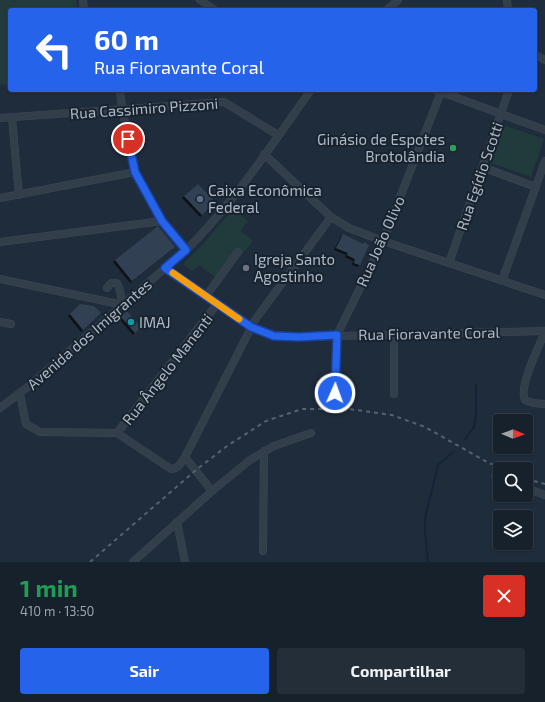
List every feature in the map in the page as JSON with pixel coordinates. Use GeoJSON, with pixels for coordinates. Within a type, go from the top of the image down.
{"type":"FeatureCollection","features":[{"type":"Feature","properties":{"kind":"street"},"geometry":{"type":"LineString","coordinates":[[200,0],[212,8]]}},
{"type":"Feature","properties":{"kind":"street"},"geometry":{"type":"LineString","coordinates":[[389,8],[398,0]]}},
{"type":"Feature","properties":{"kind":"street"},"geometry":{"type":"LineString","coordinates":[[120,92],[135,172],[162,221],[186,250]]}},
{"type":"Feature","properties":{"kind":"street","name":"Avenida dos Imigrantes"},"geometry":{"type":"LineString","coordinates":[[0,408],[20,394],[186,250],[221,213],[310,92]]}},
{"type":"Feature","properties":{"kind":"street","name":"Rua João Olivo"},"geometry":{"type":"LineString","coordinates":[[335,393],[337,335],[383,241],[438,92]]}},
{"type":"Feature","properties":{"kind":"street"},"geometry":{"type":"LineString","coordinates":[[441,92],[545,130]]}},
{"type":"Feature","properties":{"kind":"street","name":"Rua Egídio Scotti"},"geometry":{"type":"LineString","coordinates":[[449,263],[508,92]]}},
{"type":"Feature","properties":{"kind":"street","name":"Rua Cassimiro Pizzoni"},"geometry":{"type":"LineString","coordinates":[[0,118],[122,108],[224,102],[278,135]]}},
{"type":"Feature","properties":{"kind":"street"},"geometry":{"type":"LineString","coordinates":[[12,118],[19,195]]}},
{"type":"Feature","properties":{"kind":"street"},"geometry":{"type":"LineString","coordinates":[[264,154],[331,217],[349,228],[383,241],[545,295]]}},
{"type":"Feature","properties":{"kind":"street"},"geometry":{"type":"LineString","coordinates":[[502,280],[545,161]]}},
{"type":"Feature","properties":{"kind":"street"},"geometry":{"type":"LineString","coordinates":[[482,168],[536,187]]}},
{"type":"Feature","properties":{"kind":"street"},"geometry":{"type":"LineString","coordinates":[[0,198],[135,172]]}},
{"type":"Feature","properties":{"kind":"street"},"geometry":{"type":"LineString","coordinates":[[20,394],[26,424],[40,432],[117,433],[171,468],[175,469],[180,465],[185,457],[255,320],[331,217]]}},
{"type":"Feature","properties":{"kind":"street"},"geometry":{"type":"LineString","coordinates":[[0,242],[162,221]]}},
{"type":"Feature","properties":{"kind":"street"},"geometry":{"type":"LineString","coordinates":[[206,296],[238,252]]}},
{"type":"Feature","properties":{"kind":"street","name":"Rua Fioravante Coral"},"geometry":{"type":"LineString","coordinates":[[165,268],[251,327],[274,336],[299,337],[545,331]]}},
{"type":"Feature","properties":{"kind":"street"},"geometry":{"type":"LineString","coordinates":[[0,279],[123,305],[117,283],[111,283],[107,288]]}},
{"type":"Feature","properties":{"kind":"street","name":"Rua Ângelo Manenti"},"geometry":{"type":"LineString","coordinates":[[117,433],[217,304]]}},
{"type":"Feature","properties":{"kind":"street"},"geometry":{"type":"LineString","coordinates":[[0,322],[11,324]]}},
{"type":"Feature","properties":{"kind":"street"},"geometry":{"type":"LineString","coordinates":[[545,331],[524,383],[523,394],[525,400],[533,403],[545,404]]}},
{"type":"Feature","properties":{"kind":"street"},"geometry":{"type":"LineString","coordinates":[[394,334],[394,394]]}},
{"type":"Feature","properties":{"kind":"street"},"geometry":{"type":"LineString","coordinates":[[133,562],[237,469],[264,450],[311,433]]}},
{"type":"Feature","properties":{"kind":"street"},"geometry":{"type":"LineString","coordinates":[[263,551],[264,450]]}},
{"type":"Feature","properties":{"kind":"street"},"geometry":{"type":"LineString","coordinates":[[185,457],[212,491]]}},
{"type":"Feature","properties":{"kind":"street"},"geometry":{"type":"LineString","coordinates":[[533,491],[545,495]]}},
{"type":"Feature","properties":{"kind":"street"},"geometry":{"type":"LineString","coordinates":[[178,522],[185,562]]}},
{"type":"Feature","properties":{"kind":"green space"},"geometry":{"type":"Polygon","coordinates":[[[0,0],[76,0],[78,8],[8,8],[8,86],[0,84],[0,0]]]}},
{"type":"Feature","properties":{"kind":"green space"},"geometry":{"type":"Polygon","coordinates":[[[504,125],[544,139],[531,177],[491,163],[504,125]]]}},
{"type":"Feature","properties":{"kind":"green space"},"geometry":{"type":"Polygon","coordinates":[[[233,209],[248,221],[241,231],[253,241],[220,281],[199,265],[192,271],[183,264],[204,243],[233,209]]]}},
{"type":"Feature","properties":{"kind":"building","name":"Caixa Econômica Federal"},"geometry":{"type":"Polygon","coordinates":[[[198,184],[215,202],[202,215],[184,196],[198,184]]]}},
{"type":"Feature","properties":{"kind":"building"},"geometry":{"type":"Polygon","coordinates":[[[158,226],[175,247],[132,281],[115,260],[158,226]]]}},
{"type":"Feature","properties":{"kind":"building"},"geometry":{"type":"Polygon","coordinates":[[[343,234],[363,244],[364,242],[369,245],[360,265],[354,263],[355,259],[347,255],[348,253],[336,248],[343,234]]]}},
{"type":"Feature","properties":{"kind":"building"},"geometry":{"type":"Polygon","coordinates":[[[80,304],[94,306],[101,313],[83,330],[70,314],[80,304]]]}},
{"type":"Feature","properties":{"kind":"building","name":"IMAJ"},"geometry":{"type":"Polygon","coordinates":[[[127,311],[141,327],[135,333],[121,317],[127,311]]]}},
{"type":"Feature","properties":{"kind":"waterway"},"geometry":{"type":"LineString","coordinates":[[465,439],[474,427],[476,414],[476,385]]}},
{"type":"Feature","properties":{"kind":"waterway"},"geometry":{"type":"LineString","coordinates":[[428,562],[425,518],[438,465],[454,451]]}},
{"type":"Feature","properties":{"kind":"railway"},"geometry":{"type":"LineString","coordinates":[[90,562],[196,470],[227,446],[266,421],[302,409],[349,409],[392,415],[425,427],[493,464]]}},
{"type":"Feature","properties":{"kind":"railway"},"geometry":{"type":"LineString","coordinates":[[533,481],[545,484]]}},
{"type":"Feature","properties":{"kind":"slow traffic"},"geometry":{"type":"LineString","coordinates":[[173,273],[239,319]]}},
{"type":"Feature","properties":{"kind":"place","name":"Ginásio de Espotes Brotolândia"},"geometry":{"type":"Point","coordinates":[453,148]}},
{"type":"Feature","properties":{"kind":"place","name":"Caixa Econômica Federal"},"geometry":{"type":"Point","coordinates":[200,199]}},
{"type":"Feature","properties":{"kind":"place","name":"Igreja Santo Agostinho"},"geometry":{"type":"Point","coordinates":[246,268]}},
{"type":"Feature","properties":{"kind":"place","name":"IMAJ"},"geometry":{"type":"Point","coordinates":[131,322]}},
{"type":"Feature","properties":{"kind":"route"},"geometry":{"type":"LineString","coordinates":[[128,139],[135,172],[162,221],[186,250],[165,268],[251,327],[274,336],[299,337],[337,335],[335,393]]}}]}
